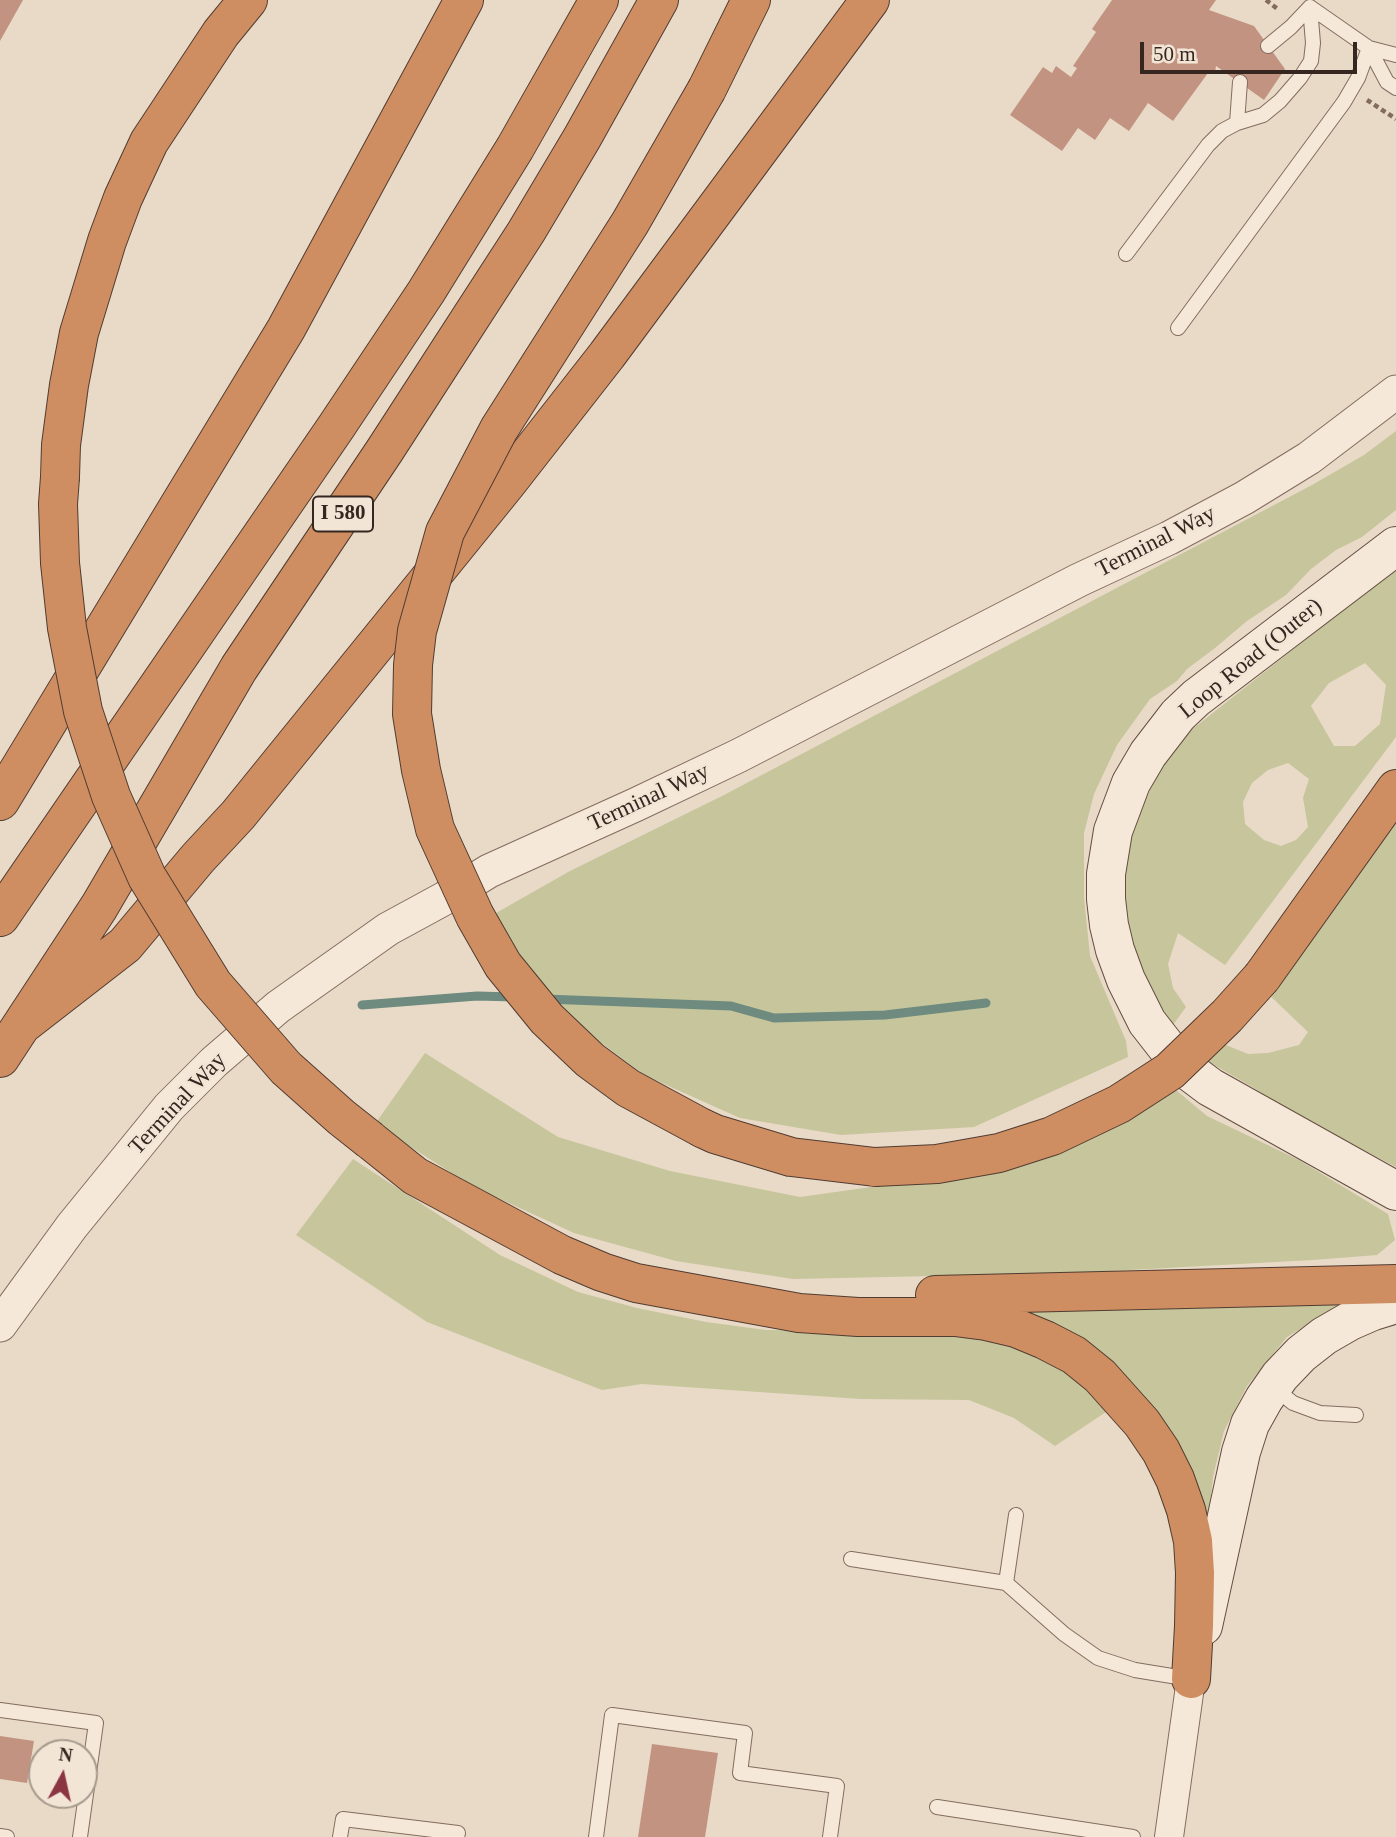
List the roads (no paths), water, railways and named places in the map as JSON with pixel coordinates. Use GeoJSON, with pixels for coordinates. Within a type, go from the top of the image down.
{"type":"FeatureCollection","features":[{"type":"Feature","properties":{"kind":"highway"},"geometry":{"type":"LineString","coordinates":[[248,0],[221,33],[149,142],[123,198],[79,333],[61,445],[58,504],[60,563],[67,628],[83,711],[111,796],[146,877],[214,984],[286,1068],[341,1117],[415,1176],[562,1255],[636,1283],[775,1310],[828,1316],[955,1317],[986,1321],[1016,1328],[1074,1355],[1100,1376],[1142,1423],[1161,1451],[1175,1479],[1193,1541],[1195,1573],[1191,1679]]}},
{"type":"Feature","properties":{"kind":"highway"},"geometry":{"type":"LineString","coordinates":[[0,801],[286,330],[464,0]]}},
{"type":"Feature","properties":{"kind":"highway","name":"I 580"},"geometry":{"type":"LineString","coordinates":[[0,917],[426,292],[515,148],[599,0]]}},
{"type":"Feature","properties":{"kind":"highway","name":"I 580"},"geometry":{"type":"LineString","coordinates":[[0,1058],[99,907],[239,668],[526,232],[659,0]]}},
{"type":"Feature","properties":{"kind":"highway"},"geometry":{"type":"LineString","coordinates":[[751,0],[707,89],[630,223],[499,429],[444,532],[418,631],[413,666],[412,714],[421,770],[435,829],[475,916],[503,965],[547,1019],[590,1060],[628,1088],[715,1134],[791,1157],[875,1167],[937,1164],[999,1153],[1052,1136],[1119,1104],[1170,1071],[1227,1016],[1262,977],[1396,789]]}},
{"type":"Feature","properties":{"kind":"highway"},"geometry":{"type":"LineString","coordinates":[[22,1025],[125,945],[238,815],[507,484],[607,355],[870,0]]}},
{"type":"Feature","properties":{"kind":"highway"},"geometry":{"type":"LineString","coordinates":[[726,1300],[1396,1284]]}},
{"type":"Feature","properties":{"kind":"main road","name":"Loop Road (Outer)"},"geometry":{"type":"LineString","coordinates":[[1396,546],[1196,698],[1178,715],[1148,754],[1131,783],[1113,831],[1106,874],[1106,900],[1115,950],[1126,980],[1147,1022],[1171,1054],[1210,1087],[1396,1191]]}},
{"type":"Feature","properties":{"kind":"main road"},"geometry":{"type":"LineString","coordinates":[[1191,1679],[1241,1452],[1250,1424],[1272,1387],[1301,1354],[1350,1321],[1396,1304]]}},
{"type":"Feature","properties":{"kind":"street","name":"Terminal Way"},"geometry":{"type":"LineString","coordinates":[[0,1325],[72,1226],[169,1107],[214,1062],[278,1007],[388,929],[489,872],[738,756],[1244,498],[1309,458],[1396,392]]}},
{"type":"Feature","properties":{"kind":"street"},"geometry":{"type":"LineString","coordinates":[[1169,1837],[1191,1679]]}},
{"type":"Feature","properties":{"kind":"lane"},"geometry":{"type":"LineString","coordinates":[[1268,46],[1310,7]]}},
{"type":"Feature","properties":{"kind":"lane"},"geometry":{"type":"LineString","coordinates":[[1310,7],[1369,48],[1396,55]]}},
{"type":"Feature","properties":{"kind":"lane"},"geometry":{"type":"LineString","coordinates":[[1126,254],[1208,145],[1222,131],[1263,115],[1280,101],[1300,78],[1311,61],[1310,7]]}},
{"type":"Feature","properties":{"kind":"lane"},"geometry":{"type":"LineString","coordinates":[[1369,48],[1387,82],[1396,88]]}},
{"type":"Feature","properties":{"kind":"lane"},"geometry":{"type":"LineString","coordinates":[[1178,328],[1344,102],[1358,78],[1369,48]]}},
{"type":"Feature","properties":{"kind":"lane"},"geometry":{"type":"LineString","coordinates":[[1237,123],[1240,82]]}},
{"type":"Feature","properties":{"kind":"lane"},"geometry":{"type":"LineString","coordinates":[[1272,1387],[1293,1403],[1320,1413],[1356,1416]]}},
{"type":"Feature","properties":{"kind":"lane"},"geometry":{"type":"LineString","coordinates":[[1006,1583],[1016,1515]]}},
{"type":"Feature","properties":{"kind":"lane"},"geometry":{"type":"LineString","coordinates":[[851,1559],[1006,1583],[1064,1634],[1098,1658],[1135,1670],[1191,1679]]}},
{"type":"Feature","properties":{"kind":"lane"},"geometry":{"type":"LineString","coordinates":[[0,1710],[96,1723],[80,1837]]}},
{"type":"Feature","properties":{"kind":"lane"},"geometry":{"type":"LineString","coordinates":[[596,1837],[612,1716],[745,1733],[740,1773],[837,1786],[830,1837]]}},
{"type":"Feature","properties":{"kind":"lane"},"geometry":{"type":"LineString","coordinates":[[937,1807],[1133,1837]]}},
{"type":"Feature","properties":{"kind":"lane"},"geometry":{"type":"LineString","coordinates":[[340,1837],[343,1819],[458,1833],[457,1837]]}},
{"type":"Feature","properties":{"kind":"lane"},"geometry":{"type":"LineString","coordinates":[[0,1836],[7,1837]]}},
{"type":"Feature","properties":{"kind":"waterway"},"geometry":{"type":"LineString","coordinates":[[362,1005],[477,996],[514,997]]}},
{"type":"Feature","properties":{"kind":"waterway"},"geometry":{"type":"LineString","coordinates":[[545,999],[731,1006],[774,1018],[885,1015],[986,1003]]}}]}
